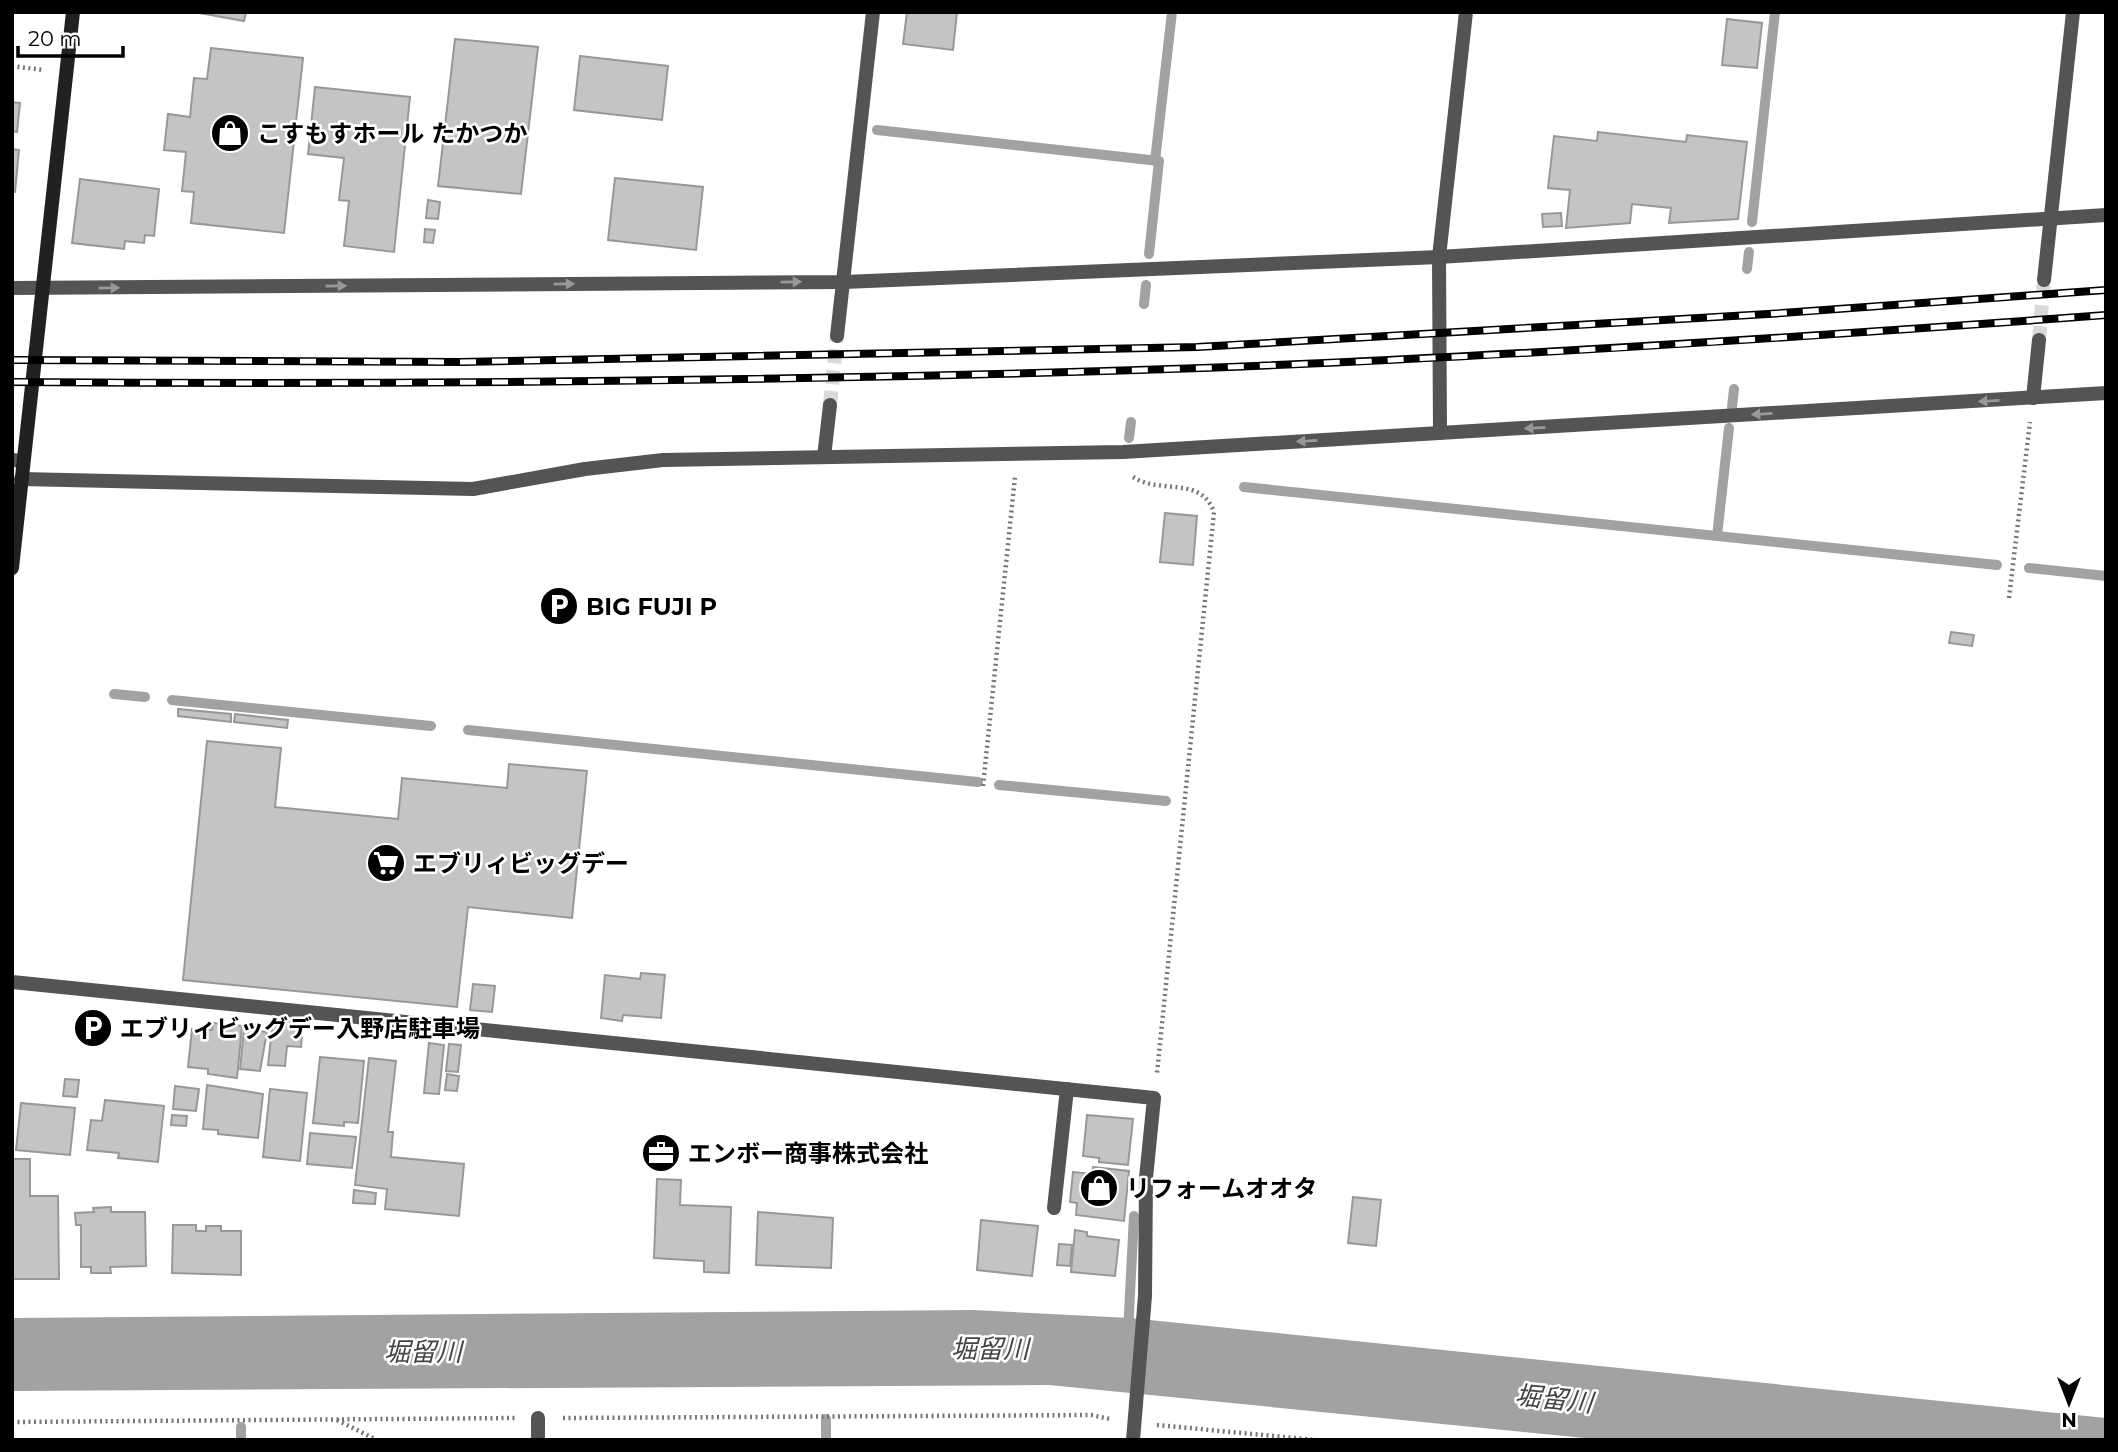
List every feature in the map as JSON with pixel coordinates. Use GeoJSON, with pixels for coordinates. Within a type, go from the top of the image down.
{"type":"FeatureCollection","features":[{"type":"Feature","properties":{"kind":"main road"},"geometry":{"type":"LineString","coordinates":[[12,568],[22,479],[18,461],[41,289],[72,12]]}},
{"type":"Feature","properties":{"kind":"street"},"geometry":{"type":"LineString","coordinates":[[837,336],[873,12]]}},
{"type":"Feature","properties":{"kind":"street"},"geometry":{"type":"LineString","coordinates":[[1440,433],[1439,257],[1466,12]]}},
{"type":"Feature","properties":{"kind":"street"},"geometry":{"type":"LineString","coordinates":[[2044,281],[2073,12]]}},
{"type":"Feature","properties":{"kind":"street"},"geometry":{"type":"LineString","coordinates":[[12,288],[844,282],[1439,257],[2106,215]]}},
{"type":"Feature","properties":{"kind":"street"},"geometry":{"type":"LineString","coordinates":[[2033,398],[2039,340]]}},
{"type":"Feature","properties":{"kind":"street"},"geometry":{"type":"LineString","coordinates":[[22,479],[435,490],[510,485],[585,469],[636,462],[1122,452],[2106,393]]}},
{"type":"Feature","properties":{"kind":"street"},"geometry":{"type":"LineString","coordinates":[[824,457],[830,405]]}},
{"type":"Feature","properties":{"kind":"street"},"geometry":{"type":"LineString","coordinates":[[12,982],[1154,1098],[1146,1178],[1145,1296],[1133,1440]]}},
{"type":"Feature","properties":{"kind":"street"},"geometry":{"type":"LineString","coordinates":[[1054,1208],[1067,1089]]}},
{"type":"Feature","properties":{"kind":"street"},"geometry":{"type":"LineString","coordinates":[[538,1418],[538,1440]]}},
{"type":"Feature","properties":{"kind":"path"},"geometry":{"type":"LineString","coordinates":[[2009,598],[2033,398]]}},
{"type":"Feature","properties":{"kind":"path"},"geometry":{"type":"LineString","coordinates":[[1122,452],[1125,465],[1132,476],[1143,483],[1201,492],[1210,501],[1214,512],[1154,1098]]}},
{"type":"Feature","properties":{"kind":"path"},"geometry":{"type":"LineString","coordinates":[[983,786],[1017,454]]}},
{"type":"Feature","properties":{"kind":"path"},"geometry":{"type":"LineString","coordinates":[[12,1422],[1091,1415],[1315,1440]]}},
{"type":"Feature","properties":{"kind":"path"},"geometry":{"type":"LineString","coordinates":[[337,1420],[377,1440]]}},
{"type":"Feature","properties":{"kind":"water","name":"堀留川"},"geometry":{"type":"Polygon","coordinates":[[[973,1310],[1130,1318],[2106,1418],[2106,1440],[1604,1440],[1049,1385],[12,1391],[12,1318],[973,1310]]]}},
{"type":"Feature","properties":{"kind":"building"},"geometry":{"type":"Polygon","coordinates":[[[194,12],[246,12],[244,21],[194,12]]]}},
{"type":"Feature","properties":{"kind":"building"},"geometry":{"type":"Polygon","coordinates":[[[907,12],[957,12],[953,50],[903,44],[907,12]]]}},
{"type":"Feature","properties":{"kind":"building"},"geometry":{"type":"Polygon","coordinates":[[[1727,19],[1762,23],[1757,68],[1722,65],[1727,19]]]}},
{"type":"Feature","properties":{"kind":"building"},"geometry":{"type":"Polygon","coordinates":[[[455,39],[538,47],[521,194],[438,186],[455,39]]]}},
{"type":"Feature","properties":{"kind":"building","name":"こすもすホール たかつか"},"geometry":{"type":"Polygon","coordinates":[[[211,48],[303,58],[284,233],[191,223],[194,192],[182,191],[186,152],[164,150],[168,114],[190,117],[194,78],[207,79],[211,48]]]}},
{"type":"Feature","properties":{"kind":"building"},"geometry":{"type":"Polygon","coordinates":[[[580,56],[668,66],[662,120],[574,110],[580,56]]]}},
{"type":"Feature","properties":{"kind":"building"},"geometry":{"type":"Polygon","coordinates":[[[315,87],[410,97],[394,252],[344,246],[349,201],[339,200],[344,158],[308,154],[315,87]]]}},
{"type":"Feature","properties":{"kind":"building"},"geometry":{"type":"Polygon","coordinates":[[[12,102],[20,103],[17,132],[12,131],[12,102]]]}},
{"type":"Feature","properties":{"kind":"building"},"geometry":{"type":"Polygon","coordinates":[[[1598,132],[1686,142],[1687,135],[1747,142],[1738,219],[1669,223],[1671,208],[1632,204],[1630,223],[1566,228],[1570,190],[1548,188],[1554,136],[1597,141],[1598,132]]]}},
{"type":"Feature","properties":{"kind":"building"},"geometry":{"type":"Polygon","coordinates":[[[12,149],[19,150],[15,192],[12,192],[12,149]]]}},
{"type":"Feature","properties":{"kind":"building"},"geometry":{"type":"Polygon","coordinates":[[[615,178],[703,187],[696,250],[608,240],[615,178]]]}},
{"type":"Feature","properties":{"kind":"building"},"geometry":{"type":"Polygon","coordinates":[[[80,179],[159,189],[154,236],[145,235],[144,243],[125,241],[124,249],[72,243],[80,179]]]}},
{"type":"Feature","properties":{"kind":"building"},"geometry":{"type":"Polygon","coordinates":[[[428,200],[440,202],[438,219],[426,218],[428,200]]]}},
{"type":"Feature","properties":{"kind":"building"},"geometry":{"type":"Polygon","coordinates":[[[1561,213],[1562,226],[1543,227],[1542,214],[1561,213]]]}},
{"type":"Feature","properties":{"kind":"building"},"geometry":{"type":"Polygon","coordinates":[[[425,229],[435,230],[433,243],[424,242],[425,229]]]}},
{"type":"Feature","properties":{"kind":"building"},"geometry":{"type":"Polygon","coordinates":[[[1165,513],[1197,516],[1193,565],[1160,562],[1165,513]]]}},
{"type":"Feature","properties":{"kind":"building"},"geometry":{"type":"Polygon","coordinates":[[[1951,632],[1974,635],[1972,646],[1949,643],[1951,632]]]}},
{"type":"Feature","properties":{"kind":"building"},"geometry":{"type":"Polygon","coordinates":[[[178,709],[231,714],[231,722],[178,716],[178,709]]]}},
{"type":"Feature","properties":{"kind":"building"},"geometry":{"type":"Polygon","coordinates":[[[235,714],[288,720],[287,728],[234,722],[235,714]]]}},
{"type":"Feature","properties":{"kind":"building","name":"エブリィビッグデー"},"geometry":{"type":"Polygon","coordinates":[[[207,741],[281,748],[275,807],[398,819],[402,778],[507,788],[509,764],[587,771],[572,918],[468,907],[457,1007],[183,980],[207,741]]]}},
{"type":"Feature","properties":{"kind":"building"},"geometry":{"type":"Polygon","coordinates":[[[641,973],[665,975],[661,1018],[623,1015],[622,1021],[601,1018],[605,975],[640,979],[641,973]]]}},
{"type":"Feature","properties":{"kind":"building"},"geometry":{"type":"Polygon","coordinates":[[[473,984],[495,986],[492,1012],[470,1010],[473,984]]]}},
{"type":"Feature","properties":{"kind":"building"},"geometry":{"type":"Polygon","coordinates":[[[273,1019],[303,1022],[301,1047],[287,1046],[285,1066],[268,1065],[273,1019]]]}},
{"type":"Feature","properties":{"kind":"building"},"geometry":{"type":"Polygon","coordinates":[[[213,1023],[242,1026],[237,1078],[208,1074],[208,1069],[188,1067],[192,1029],[212,1030],[213,1023]]]}},
{"type":"Feature","properties":{"kind":"building"},"geometry":{"type":"Polygon","coordinates":[[[244,1029],[267,1032],[260,1071],[240,1069],[244,1029]]]}},
{"type":"Feature","properties":{"kind":"building"},"geometry":{"type":"Polygon","coordinates":[[[429,1043],[444,1045],[439,1094],[424,1093],[429,1043]]]}},
{"type":"Feature","properties":{"kind":"building"},"geometry":{"type":"Polygon","coordinates":[[[449,1044],[461,1045],[458,1072],[446,1071],[449,1044]]]}},
{"type":"Feature","properties":{"kind":"building"},"geometry":{"type":"Polygon","coordinates":[[[320,1057],[364,1061],[358,1123],[344,1122],[344,1126],[313,1123],[320,1057]]]}},
{"type":"Feature","properties":{"kind":"building"},"geometry":{"type":"Polygon","coordinates":[[[369,1058],[396,1061],[388,1132],[393,1132],[391,1157],[464,1164],[459,1216],[385,1209],[387,1189],[355,1185],[369,1058]]]}},
{"type":"Feature","properties":{"kind":"building"},"geometry":{"type":"Polygon","coordinates":[[[447,1074],[459,1076],[457,1091],[445,1090],[447,1074]]]}},
{"type":"Feature","properties":{"kind":"building"},"geometry":{"type":"Polygon","coordinates":[[[65,1079],[79,1080],[77,1097],[63,1096],[65,1079]]]}},
{"type":"Feature","properties":{"kind":"building"},"geometry":{"type":"Polygon","coordinates":[[[207,1085],[263,1094],[258,1138],[218,1134],[218,1130],[203,1129],[207,1085]]]}},
{"type":"Feature","properties":{"kind":"building"},"geometry":{"type":"Polygon","coordinates":[[[175,1086],[199,1089],[196,1111],[173,1109],[175,1086]]]}},
{"type":"Feature","properties":{"kind":"building"},"geometry":{"type":"Polygon","coordinates":[[[270,1089],[307,1093],[300,1161],[263,1157],[270,1089]]]}},
{"type":"Feature","properties":{"kind":"building"},"geometry":{"type":"Polygon","coordinates":[[[105,1100],[164,1106],[158,1162],[118,1158],[119,1153],[87,1150],[91,1120],[102,1121],[105,1100]]]}},
{"type":"Feature","properties":{"kind":"building"},"geometry":{"type":"Polygon","coordinates":[[[21,1103],[75,1108],[70,1155],[16,1150],[21,1103]]]}},
{"type":"Feature","properties":{"kind":"building"},"geometry":{"type":"Polygon","coordinates":[[[172,1115],[187,1116],[186,1126],[171,1125],[172,1115]]]}},
{"type":"Feature","properties":{"kind":"building"},"geometry":{"type":"Polygon","coordinates":[[[1087,1115],[1133,1119],[1128,1165],[1099,1162],[1099,1158],[1083,1156],[1087,1115]]]}},
{"type":"Feature","properties":{"kind":"building"},"geometry":{"type":"Polygon","coordinates":[[[310,1133],[356,1137],[352,1168],[307,1164],[310,1133]]]}},
{"type":"Feature","properties":{"kind":"building"},"geometry":{"type":"Polygon","coordinates":[[[654,1144],[668,1144],[667,1161],[654,1161],[654,1144]]]}},
{"type":"Feature","properties":{"kind":"building"},"geometry":{"type":"Polygon","coordinates":[[[12,1159],[30,1159],[30,1196],[58,1196],[59,1279],[12,1279],[12,1159]]]}},
{"type":"Feature","properties":{"kind":"building","name":"リフォームオオタ"},"geometry":{"type":"Polygon","coordinates":[[[1093,1167],[1129,1171],[1124,1221],[1076,1215],[1077,1203],[1070,1202],[1073,1172],[1092,1174],[1093,1167]]]}},
{"type":"Feature","properties":{"kind":"building"},"geometry":{"type":"Polygon","coordinates":[[[657,1179],[681,1180],[680,1205],[731,1207],[729,1273],[704,1272],[704,1261],[654,1258],[657,1179]]]}},
{"type":"Feature","properties":{"kind":"building"},"geometry":{"type":"Polygon","coordinates":[[[354,1190],[376,1193],[375,1204],[353,1203],[354,1190]]]}},
{"type":"Feature","properties":{"kind":"building"},"geometry":{"type":"Polygon","coordinates":[[[1353,1197],[1381,1200],[1376,1246],[1348,1243],[1353,1197]]]}},
{"type":"Feature","properties":{"kind":"building"},"geometry":{"type":"Polygon","coordinates":[[[111,1207],[111,1212],[145,1212],[146,1266],[110,1267],[111,1273],[91,1273],[91,1267],[81,1267],[81,1225],[76,1225],[75,1213],[94,1212],[93,1208],[111,1207]]]}},
{"type":"Feature","properties":{"kind":"building"},"geometry":{"type":"Polygon","coordinates":[[[758,1212],[833,1218],[831,1268],[756,1265],[758,1212]]]}},
{"type":"Feature","properties":{"kind":"building"},"geometry":{"type":"Polygon","coordinates":[[[981,1220],[1038,1226],[1032,1276],[977,1270],[981,1220]]]}},
{"type":"Feature","properties":{"kind":"building"},"geometry":{"type":"Polygon","coordinates":[[[173,1225],[196,1225],[196,1231],[206,1231],[206,1226],[221,1226],[221,1231],[241,1231],[241,1275],[172,1273],[173,1225]]]}},
{"type":"Feature","properties":{"kind":"building"},"geometry":{"type":"Polygon","coordinates":[[[1075,1230],[1087,1232],[1087,1236],[1119,1240],[1115,1276],[1071,1272],[1075,1230]]]}},
{"type":"Feature","properties":{"kind":"building"},"geometry":{"type":"Polygon","coordinates":[[[1059,1244],[1072,1245],[1070,1266],[1057,1265],[1059,1244]]]}},
{"type":"Feature","properties":{"kind":"waterway"},"geometry":{"type":"LineString","coordinates":[[1155,161],[1172,12]]}},
{"type":"Feature","properties":{"kind":"waterway"},"geometry":{"type":"LineString","coordinates":[[1752,222],[1775,12]]}},
{"type":"Feature","properties":{"kind":"waterway"},"geometry":{"type":"LineString","coordinates":[[877,130],[1159,161],[1149,254]]}},
{"type":"Feature","properties":{"kind":"waterway"},"geometry":{"type":"LineString","coordinates":[[1747,269],[1749,252]]}},
{"type":"Feature","properties":{"kind":"waterway"},"geometry":{"type":"LineString","coordinates":[[1144,304],[1146,285]]}},
{"type":"Feature","properties":{"kind":"waterway"},"geometry":{"type":"LineString","coordinates":[[1732,407],[1734,389]]}},
{"type":"Feature","properties":{"kind":"waterway"},"geometry":{"type":"LineString","coordinates":[[1129,438],[1131,422]]}},
{"type":"Feature","properties":{"kind":"waterway"},"geometry":{"type":"LineString","coordinates":[[1717,536],[1729,428]]}},
{"type":"Feature","properties":{"kind":"waterway"},"geometry":{"type":"LineString","coordinates":[[1244,487],[1997,565]]}},
{"type":"Feature","properties":{"kind":"waterway"},"geometry":{"type":"LineString","coordinates":[[2029,568],[2106,576]]}},
{"type":"Feature","properties":{"kind":"waterway"},"geometry":{"type":"LineString","coordinates":[[114,694],[145,697]]}},
{"type":"Feature","properties":{"kind":"waterway"},"geometry":{"type":"LineString","coordinates":[[172,700],[431,726]]}},
{"type":"Feature","properties":{"kind":"waterway"},"geometry":{"type":"LineString","coordinates":[[468,730],[978,782]]}},
{"type":"Feature","properties":{"kind":"waterway"},"geometry":{"type":"LineString","coordinates":[[999,785],[1166,801]]}},
{"type":"Feature","properties":{"kind":"waterway"},"geometry":{"type":"LineString","coordinates":[[1128,1332],[1134,1216]]}},
{"type":"Feature","properties":{"kind":"waterway"},"geometry":{"type":"LineString","coordinates":[[826,1419],[826,1440]]}},
{"type":"Feature","properties":{"kind":"waterway"},"geometry":{"type":"LineString","coordinates":[[241,1427],[241,1440]]}},
{"type":"Feature","properties":{"kind":"tunnel"},"geometry":{"type":"LineString","coordinates":[[2039,340],[2044,280]]}},
{"type":"Feature","properties":{"kind":"tunnel"},"geometry":{"type":"LineString","coordinates":[[830,405],[837,336]]}},
{"type":"Feature","properties":{"kind":"railway"},"geometry":{"type":"LineString","coordinates":[[12,360],[461,362],[1197,347],[1768,314],[2106,290]]}},
{"type":"Feature","properties":{"kind":"railway"},"geometry":{"type":"LineString","coordinates":[[12,382],[607,381],[1202,368],[1654,346],[2106,315]]}},
{"type":"Feature","properties":{"kind":"place","name":"こすもすホール たかつか"},"geometry":{"type":"Point","coordinates":[230,133]}},
{"type":"Feature","properties":{"kind":"place","name":"BIG FUJI P"},"geometry":{"type":"Point","coordinates":[559,606]}},
{"type":"Feature","properties":{"kind":"place","name":"エブリィビッグデー"},"geometry":{"type":"Point","coordinates":[386,863]}},
{"type":"Feature","properties":{"kind":"place","name":"エブリィビッグデー入野店駐車場"},"geometry":{"type":"Point","coordinates":[93,1028]}},
{"type":"Feature","properties":{"kind":"place","name":"エンボー商事株式会社"},"geometry":{"type":"Point","coordinates":[661,1153]}},
{"type":"Feature","properties":{"kind":"place","name":"リフォームオオタ"},"geometry":{"type":"Point","coordinates":[1099,1188]}}]}
